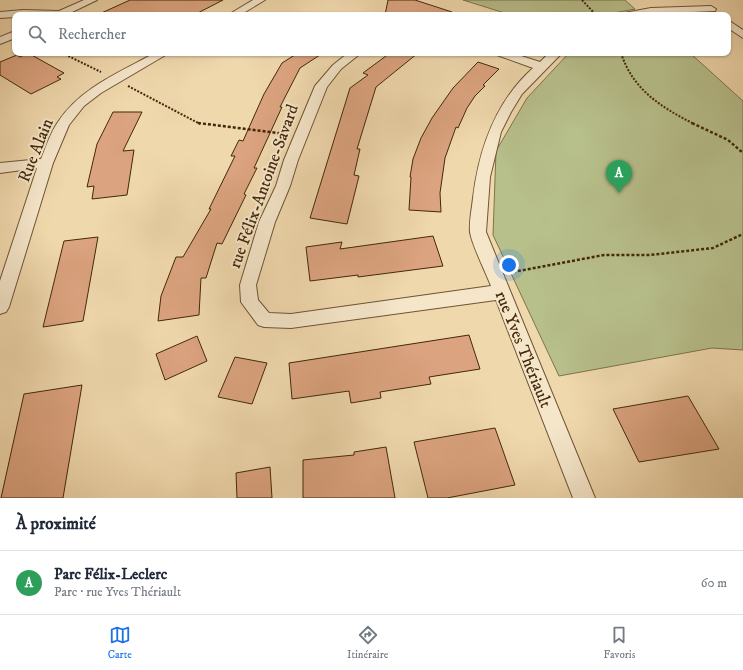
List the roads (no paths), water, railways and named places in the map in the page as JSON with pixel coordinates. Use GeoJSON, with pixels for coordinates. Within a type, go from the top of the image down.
{"type":"FeatureCollection","features":[{"type":"Feature","properties":{"kind":"street"},"geometry":{"type":"LineString","coordinates":[[64,12],[92,0]]}},
{"type":"Feature","properties":{"kind":"street"},"geometry":{"type":"LineString","coordinates":[[238,12],[260,0]]}},
{"type":"Feature","properties":{"kind":"street"},"geometry":{"type":"LineString","coordinates":[[700,0],[714,12]]}},
{"type":"Feature","properties":{"kind":"street"},"geometry":{"type":"LineString","coordinates":[[652,12],[714,12]]}},
{"type":"Feature","properties":{"kind":"street"},"geometry":{"type":"LineString","coordinates":[[0,15],[12,14]]}},
{"type":"Feature","properties":{"kind":"street"},"geometry":{"type":"LineString","coordinates":[[731,25],[743,35]]}},
{"type":"Feature","properties":{"kind":"street"},"geometry":{"type":"LineString","coordinates":[[0,41],[12,35]]}},
{"type":"Feature","properties":{"kind":"street","name":"Rue Alain"},"geometry":{"type":"LineString","coordinates":[[0,307],[46,162],[63,124],[80,103],[115,79],[157,56]]}},
{"type":"Feature","properties":{"kind":"street","name":"rue Félix-Antoine-Savard"},"geometry":{"type":"LineString","coordinates":[[351,56],[336,67],[320,86],[283,186],[267,222],[248,285],[250,302],[264,320],[291,321],[501,292]]}},
{"type":"Feature","properties":{"kind":"street"},"geometry":{"type":"LineString","coordinates":[[510,56],[540,66]]}},
{"type":"Feature","properties":{"kind":"street","name":"rue Yves Thériault"},"geometry":{"type":"LineString","coordinates":[[552,56],[540,66],[519,90],[500,118],[489,145],[483,168],[478,232],[494,276],[584,498]]}},
{"type":"Feature","properties":{"kind":"street"},"geometry":{"type":"LineString","coordinates":[[0,168],[46,162]]}},
{"type":"Feature","properties":{"kind":"place","name":"Parc Félix-Leclerc"},"geometry":{"type":"Point","coordinates":[619,193]}}]}
